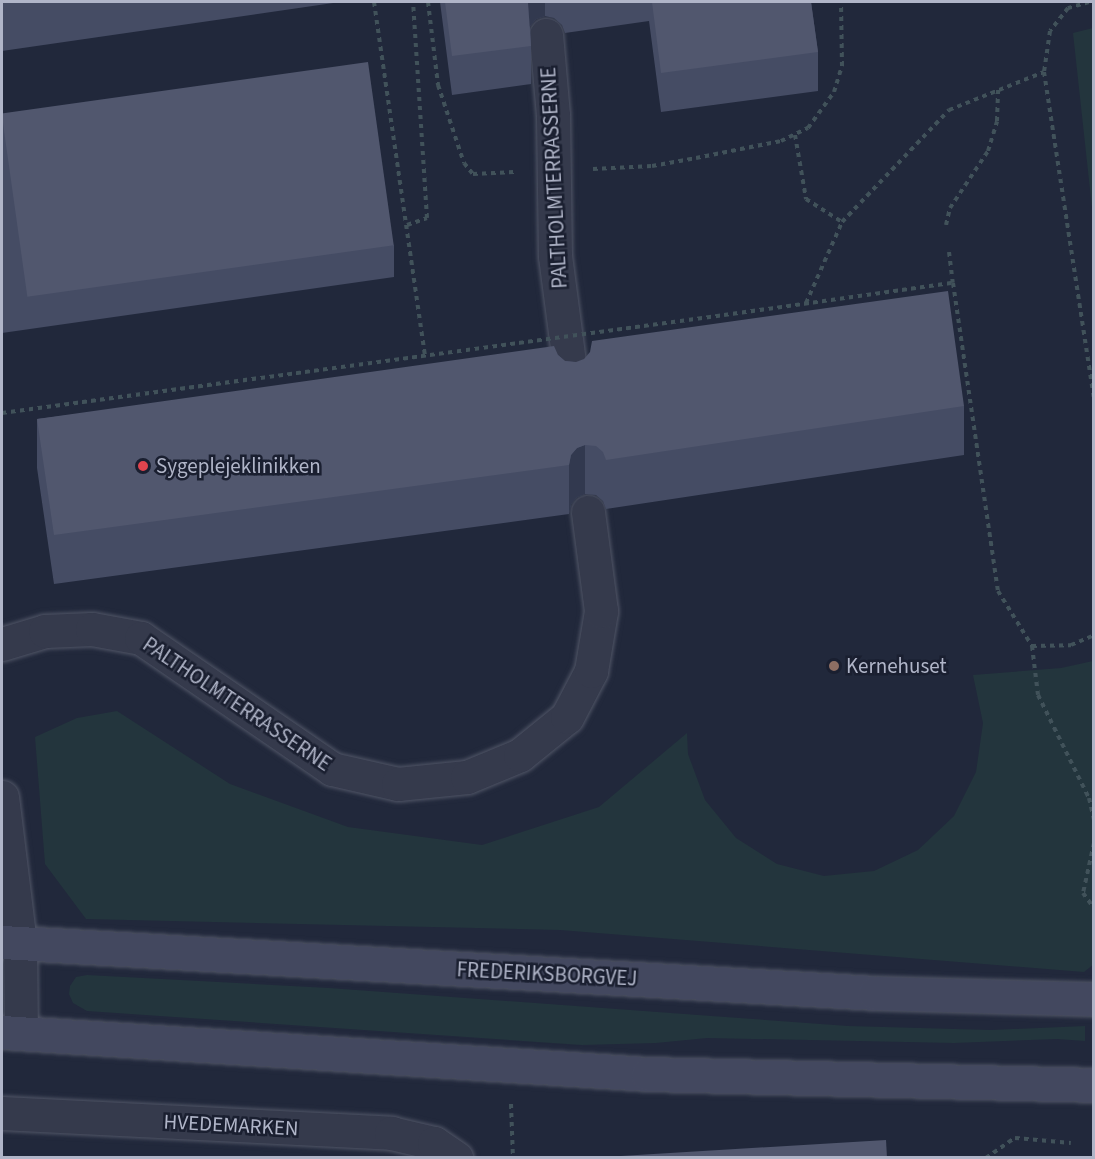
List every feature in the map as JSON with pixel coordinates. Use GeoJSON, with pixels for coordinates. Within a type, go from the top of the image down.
{"type":"FeatureCollection","features":[{"type":"Feature","properties":{"kind":"street","name":"PALTHOLMTERRASSERNE"},"geometry":{"type":"LineString","coordinates":[[546,35],[554,171],[555,256],[573,393]]}},
{"type":"Feature","properties":{"kind":"street","name":"PALTHOLMTERRASSERNE"},"geometry":{"type":"LineString","coordinates":[[2,644],[45,632],[93,629],[141,638],[332,769],[398,784],[467,777],[520,755],[567,717],[591,671],[601,611],[588,512]]}},
{"type":"Feature","properties":{"kind":"street"},"geometry":{"type":"LineString","coordinates":[[2,797],[11,943],[11,1032],[660,1074],[1094,1085]]}},
{"type":"Feature","properties":{"kind":"street","name":"FREDERIKSBORGVEJ"},"geometry":{"type":"LineString","coordinates":[[11,943],[875,993],[1094,999]]}},
{"type":"Feature","properties":{"kind":"street","name":"HVEDEMARKEN"},"geometry":{"type":"LineString","coordinates":[[2,1113],[391,1133],[434,1143],[456,1158]]}},
{"type":"Feature","properties":{"kind":"path"},"geometry":{"type":"LineString","coordinates":[[374,2],[425,356]]}},
{"type":"Feature","properties":{"kind":"path"},"geometry":{"type":"LineString","coordinates":[[407,225],[428,218],[413,2]]}},
{"type":"Feature","properties":{"kind":"path"},"geometry":{"type":"LineString","coordinates":[[428,2],[438,85],[464,164],[473,174],[652,166],[782,141],[795,135],[808,128],[834,92],[842,66],[841,2]]}},
{"type":"Feature","properties":{"kind":"path"},"geometry":{"type":"LineString","coordinates":[[1089,2],[1068,8],[1050,31],[1044,72],[1094,399]]}},
{"type":"Feature","properties":{"kind":"path"},"geometry":{"type":"LineString","coordinates":[[806,303],[842,222],[950,110],[1044,72]]}},
{"type":"Feature","properties":{"kind":"path"},"geometry":{"type":"LineString","coordinates":[[946,225],[950,208],[988,151],[997,121],[998,90]]}},
{"type":"Feature","properties":{"kind":"path"},"geometry":{"type":"LineString","coordinates":[[795,135],[806,199],[842,222]]}},
{"type":"Feature","properties":{"kind":"path"},"geometry":{"type":"LineString","coordinates":[[949,252],[998,591],[1032,646],[1038,695],[1089,798],[1094,819]]}},
{"type":"Feature","properties":{"kind":"path"},"geometry":{"type":"LineString","coordinates":[[2,413],[953,283]]}},
{"type":"Feature","properties":{"kind":"path"},"geometry":{"type":"LineString","coordinates":[[1032,646],[1071,645],[1094,634]]}},
{"type":"Feature","properties":{"kind":"path"},"geometry":{"type":"LineString","coordinates":[[1094,843],[1083,893],[1094,908]]}},
{"type":"Feature","properties":{"kind":"path"},"geometry":{"type":"LineString","coordinates":[[509,1065],[513,1158]]}},
{"type":"Feature","properties":{"kind":"path"},"geometry":{"type":"LineString","coordinates":[[986,1158],[1015,1138],[1071,1143]]}},
{"type":"Feature","properties":{"kind":"shaded area"},"geometry":{"type":"Polygon","coordinates":[[[1094,28],[1093,217],[1073,33],[1094,28]]]}},
{"type":"Feature","properties":{"kind":"shaded area"},"geometry":{"type":"Polygon","coordinates":[[[1093,661],[1094,964],[1084,972],[560,930],[86,919],[45,864],[35,737],[77,718],[117,711],[230,784],[348,827],[482,845],[599,807],[687,733],[688,754],[705,800],[736,838],[777,864],[824,876],[874,871],[918,850],[954,816],[976,772],[983,723],[973,675],[1061,668],[1093,661]]]}},
{"type":"Feature","properties":{"kind":"shaded area"},"geometry":{"type":"Polygon","coordinates":[[[87,975],[329,988],[848,1026],[991,1030],[1085,1026],[1085,1041],[1057,1039],[954,1043],[707,1038],[656,1043],[582,1045],[87,1011],[73,1003],[69,994],[70,986],[76,977],[87,975]]]}},
{"type":"Feature","properties":{"kind":"building"},"geometry":{"type":"Polygon","coordinates":[[[445,2],[528,2],[531,46],[452,56],[445,2]]]}},
{"type":"Feature","properties":{"kind":"building"},"geometry":{"type":"Polygon","coordinates":[[[652,2],[811,2],[818,52],[661,73],[652,2]]]}},
{"type":"Feature","properties":{"kind":"building"},"geometry":{"type":"Polygon","coordinates":[[[368,62],[394,245],[27,297],[2,113],[368,62]]]}},
{"type":"Feature","properties":{"kind":"building"},"geometry":{"type":"Polygon","coordinates":[[[948,291],[964,406],[606,460],[603,452],[596,446],[585,445],[577,448],[571,455],[569,465],[54,535],[37,419],[554,346],[558,355],[565,361],[576,362],[584,359],[590,352],[592,341],[948,291]]]}},
{"type":"Feature","properties":{"kind":"building"},"geometry":{"type":"Polygon","coordinates":[[[886,1140],[887,1158],[588,1158],[886,1140]]]}},
{"type":"Feature","properties":{"kind":"place","name":"Sygeplejeklinikken"},"geometry":{"type":"Point","coordinates":[143,466]}},
{"type":"Feature","properties":{"kind":"place","name":"Kernehuset"},"geometry":{"type":"Point","coordinates":[834,666]}}]}
